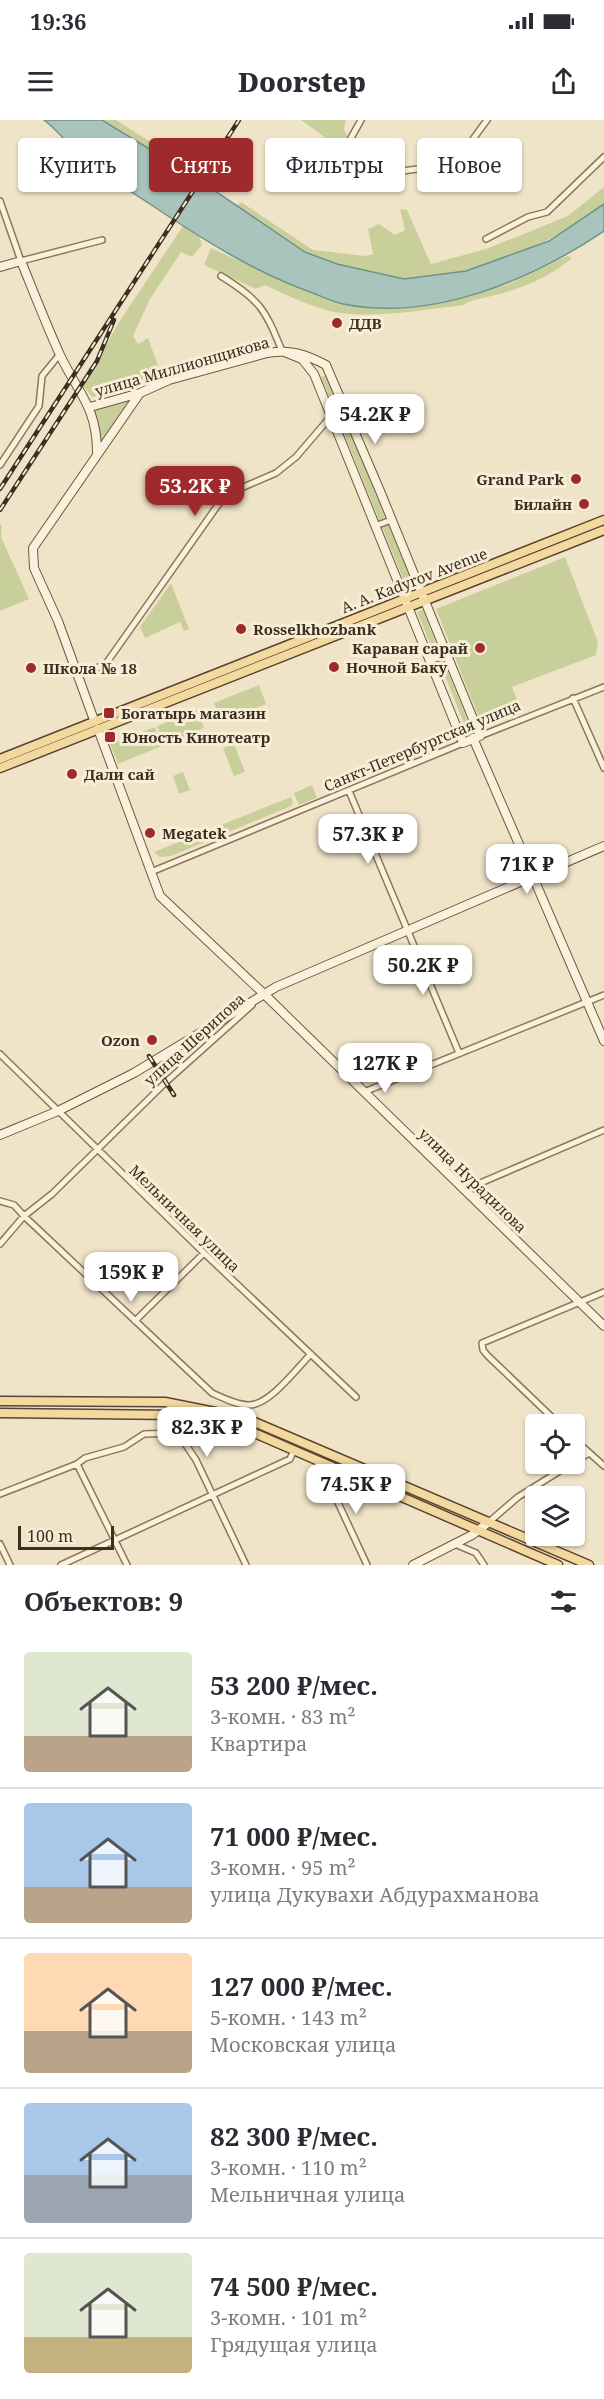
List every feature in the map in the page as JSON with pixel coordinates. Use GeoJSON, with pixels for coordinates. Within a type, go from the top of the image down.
{"type":"FeatureCollection","features":[{"type":"Feature","properties":{"kind":"main road","name":"A. A. Kadyrov Avenue"},"geometry":{"type":"LineString","coordinates":[[422,596],[604,520]]}},
{"type":"Feature","properties":{"kind":"main road","name":"A. A. Kadyrov Avenue"},"geometry":{"type":"LineString","coordinates":[[0,759],[96,725],[406,602],[604,530]]}},
{"type":"Feature","properties":{"kind":"main road","name":"A. A. Kadyrov Avenue"},"geometry":{"type":"LineString","coordinates":[[0,768],[96,725]]}},
{"type":"Feature","properties":{"kind":"main road"},"geometry":{"type":"LineString","coordinates":[[0,1401],[142,1401],[207,1409],[245,1418],[589,1565]]}},
{"type":"Feature","properties":{"kind":"main road"},"geometry":{"type":"LineString","coordinates":[[0,1413],[178,1415],[243,1428],[558,1565]]}},
{"type":"Feature","properties":{"kind":"street"},"geometry":{"type":"LineString","coordinates":[[361,120],[327,181],[440,166],[457,161],[487,120]]}},
{"type":"Feature","properties":{"kind":"street"},"geometry":{"type":"LineString","coordinates":[[486,239],[528,217],[547,212],[588,176],[604,157]]}},
{"type":"Feature","properties":{"kind":"street"},"geometry":{"type":"LineString","coordinates":[[0,201],[21,261],[60,354],[90,407],[97,431],[97,452]]}},
{"type":"Feature","properties":{"kind":"street"},"geometry":{"type":"LineString","coordinates":[[0,267],[102,240]]}},
{"type":"Feature","properties":{"kind":"street"},"geometry":{"type":"LineString","coordinates":[[221,276],[251,295],[267,314],[282,351],[302,359],[315,374],[463,742]]}},
{"type":"Feature","properties":{"kind":"street"},"geometry":{"type":"LineString","coordinates":[[282,351],[307,355],[326,365],[330,371],[533,877],[604,1041]]}},
{"type":"Feature","properties":{"kind":"street","name":"улица Миллионщикова"},"geometry":{"type":"LineString","coordinates":[[90,407],[140,393],[169,380],[282,351]]}},
{"type":"Feature","properties":{"kind":"street"},"geometry":{"type":"LineString","coordinates":[[0,465],[39,406],[42,376],[60,354]]}},
{"type":"Feature","properties":{"kind":"street"},"geometry":{"type":"LineString","coordinates":[[315,374],[330,371]]}},
{"type":"Feature","properties":{"kind":"street","name":"улица Нурадилова"},"geometry":{"type":"LineString","coordinates":[[140,393],[97,452],[33,548],[32,561],[78,674],[160,896],[264,994],[604,1326]]}},
{"type":"Feature","properties":{"kind":"street"},"geometry":{"type":"LineString","coordinates":[[78,674],[105,665],[225,495],[276,473],[296,457],[332,415],[346,408]]}},
{"type":"Feature","properties":{"kind":"street"},"geometry":{"type":"LineString","coordinates":[[375,526],[391,520]]}},
{"type":"Feature","properties":{"kind":"street"},"geometry":{"type":"LineString","coordinates":[[430,661],[445,655]]}},
{"type":"Feature","properties":{"kind":"street","name":"Санкт-Петербургская улица"},"geometry":{"type":"LineString","coordinates":[[151,873],[463,742],[604,687]]}},
{"type":"Feature","properties":{"kind":"street"},"geometry":{"type":"LineString","coordinates":[[573,698],[604,768]]}},
{"type":"Feature","properties":{"kind":"street"},"geometry":{"type":"LineString","coordinates":[[349,791],[459,1053]]}},
{"type":"Feature","properties":{"kind":"street"},"geometry":{"type":"LineString","coordinates":[[264,994],[604,846]]}},
{"type":"Feature","properties":{"kind":"street","name":"улица Шерипова"},"geometry":{"type":"LineString","coordinates":[[0,1135],[58,1111],[154,1063],[264,994]]}},
{"type":"Feature","properties":{"kind":"street","name":"улица Шерипова"},"geometry":{"type":"LineString","coordinates":[[0,1244],[24,1216],[97,1150],[166,1082],[264,994]]}},
{"type":"Feature","properties":{"kind":"street"},"geometry":{"type":"LineString","coordinates":[[364,1092],[604,995]]}},
{"type":"Feature","properties":{"kind":"street","name":"Мельничная улица"},"geometry":{"type":"LineString","coordinates":[[0,1054],[97,1150],[356,1397]]}},
{"type":"Feature","properties":{"kind":"street"},"geometry":{"type":"LineString","coordinates":[[464,1190],[604,1130]]}},
{"type":"Feature","properties":{"kind":"street"},"geometry":{"type":"LineString","coordinates":[[0,1202],[14,1205],[212,1394],[250,1405],[271,1396],[311,1354]]}},
{"type":"Feature","properties":{"kind":"street"},"geometry":{"type":"LineString","coordinates":[[135,1322],[204,1253]]}},
{"type":"Feature","properties":{"kind":"street"},"geometry":{"type":"LineString","coordinates":[[549,1414],[487,1355],[483,1350],[483,1343],[604,1292]]}},
{"type":"Feature","properties":{"kind":"street"},"geometry":{"type":"LineString","coordinates":[[0,1494],[77,1464],[85,1458],[124,1447],[144,1434],[178,1433],[195,1460],[246,1565]]}},
{"type":"Feature","properties":{"kind":"street"},"geometry":{"type":"LineString","coordinates":[[61,1565],[290,1459],[294,1449]]}},
{"type":"Feature","properties":{"kind":"street"},"geometry":{"type":"LineString","coordinates":[[585,1449],[604,1466]]}},
{"type":"Feature","properties":{"kind":"street"},"geometry":{"type":"LineString","coordinates":[[585,1456],[589,1453]]}},
{"type":"Feature","properties":{"kind":"street"},"geometry":{"type":"LineString","coordinates":[[77,1464],[127,1565]]}},
{"type":"Feature","properties":{"kind":"street"},"geometry":{"type":"LineString","coordinates":[[332,1465],[327,1479],[367,1565]]}},
{"type":"Feature","properties":{"kind":"street"},"geometry":{"type":"LineString","coordinates":[[413,1565],[478,1530],[518,1497],[555,1474]]}},
{"type":"Feature","properties":{"kind":"street"},"geometry":{"type":"LineString","coordinates":[[0,1544],[10,1565]]}},
{"type":"Feature","properties":{"kind":"street"},"geometry":{"type":"LineString","coordinates":[[454,1544],[476,1553],[484,1565]]}},
{"type":"Feature","properties":{"kind":"green space"},"geometry":{"type":"Polygon","coordinates":[[[102,120],[116,120],[149,141],[149,149],[137,141],[137,138],[132,138],[102,120]]]}},
{"type":"Feature","properties":{"kind":"green space"},"geometry":{"type":"Polygon","coordinates":[[[301,120],[346,120],[344,129],[347,138],[326,138],[301,120]]]}},
{"type":"Feature","properties":{"kind":"green space"},"geometry":{"type":"Polygon","coordinates":[[[604,187],[604,204],[561,233],[536,245],[484,266],[458,273],[406,279],[339,265],[314,255],[287,241],[236,206],[241,202],[313,250],[365,256],[373,254],[368,229],[379,224],[395,235],[405,230],[400,209],[407,210],[431,264],[486,249],[568,216],[604,187]]]}},
{"type":"Feature","properties":{"kind":"green space"},"geometry":{"type":"Polygon","coordinates":[[[183,226],[199,236],[202,245],[192,257],[181,252],[150,299],[133,336],[138,344],[148,338],[161,374],[108,390],[108,394],[92,397],[83,385],[121,319],[183,226]]]}},
{"type":"Feature","properties":{"kind":"green space"},"geometry":{"type":"Polygon","coordinates":[[[211,248],[294,286],[343,304],[385,307],[422,306],[507,285],[567,256],[572,258],[556,270],[528,284],[463,305],[362,315],[321,309],[265,285],[256,289],[204,265],[211,248]]]}},
{"type":"Feature","properties":{"kind":"green space"},"geometry":{"type":"Polygon","coordinates":[[[327,375],[339,405],[333,407],[321,377],[327,375]]]}},
{"type":"Feature","properties":{"kind":"green space"},"geometry":{"type":"Polygon","coordinates":[[[140,393],[97,452],[90,407],[140,393]]]}},
{"type":"Feature","properties":{"kind":"green space"},"geometry":{"type":"Polygon","coordinates":[[[346,421],[385,517],[379,520],[340,423],[346,421]]]}},
{"type":"Feature","properties":{"kind":"green space"},"geometry":{"type":"Polygon","coordinates":[[[0,524],[2,526],[1,537],[29,599],[0,611],[0,524]]]}},
{"type":"Feature","properties":{"kind":"green space"},"geometry":{"type":"Polygon","coordinates":[[[389,524],[415,588],[408,591],[382,527],[389,524]]]}},
{"type":"Feature","properties":{"kind":"green space"},"geometry":{"type":"Polygon","coordinates":[[[565,557],[598,642],[596,655],[512,687],[520,708],[481,723],[436,609],[565,557]]]}},
{"type":"Feature","properties":{"kind":"green space"},"geometry":{"type":"Polygon","coordinates":[[[171,583],[189,629],[184,631],[180,622],[145,638],[140,627],[171,583]]]}},
{"type":"Feature","properties":{"kind":"green space"},"geometry":{"type":"Polygon","coordinates":[[[423,610],[437,646],[432,648],[417,612],[423,610]]]}},
{"type":"Feature","properties":{"kind":"green space"},"geometry":{"type":"Polygon","coordinates":[[[443,660],[471,729],[467,731],[439,661],[443,660]]]}},
{"type":"Feature","properties":{"kind":"green space"},"geometry":{"type":"Polygon","coordinates":[[[259,685],[266,704],[221,722],[214,703],[259,685]]]}},
{"type":"Feature","properties":{"kind":"green space"},"geometry":{"type":"Polygon","coordinates":[[[197,710],[204,728],[165,745],[157,726],[197,710]]]}},
{"type":"Feature","properties":{"kind":"green space"},"geometry":{"type":"Polygon","coordinates":[[[155,727],[162,746],[118,764],[110,744],[155,727]]]}},
{"type":"Feature","properties":{"kind":"green space"},"geometry":{"type":"Polygon","coordinates":[[[234,744],[245,772],[234,776],[223,748],[234,744]]]}},
{"type":"Feature","properties":{"kind":"green space"},"geometry":{"type":"Polygon","coordinates":[[[183,772],[190,790],[179,794],[173,776],[183,772]]]}},
{"type":"Feature","properties":{"kind":"green space"},"geometry":{"type":"Polygon","coordinates":[[[312,785],[317,798],[299,805],[294,793],[312,785]]]}},
{"type":"Feature","properties":{"kind":"green space"},"geometry":{"type":"Polygon","coordinates":[[[291,797],[293,803],[291,806],[171,856],[160,857],[154,852],[291,797]]]}},
{"type":"Feature","properties":{"kind":"water"},"geometry":{"type":"Polygon","coordinates":[[[44,120],[102,120],[131,138],[63,138],[44,120]]]}},
{"type":"Feature","properties":{"kind":"water"},"geometry":{"type":"Polygon","coordinates":[[[137,141],[149,149],[149,192],[216,192],[305,252],[337,264],[404,279],[466,271],[549,241],[604,204],[604,231],[545,266],[480,293],[446,302],[411,307],[377,308],[343,304],[291,285],[209,242],[132,192],[137,192],[137,141]]]}},
{"type":"Feature","properties":{"kind":"railway"},"geometry":{"type":"LineString","coordinates":[[0,489],[239,120]]}},
{"type":"Feature","properties":{"kind":"railway"},"geometry":{"type":"LineString","coordinates":[[0,510],[97,361],[114,320]]}},
{"type":"Feature","properties":{"kind":"railway"},"geometry":{"type":"LineString","coordinates":[[149,1056],[174,1095]]}},
{"type":"Feature","properties":{"kind":"place","name":"ДДВ"},"geometry":{"type":"Point","coordinates":[337,323]}},
{"type":"Feature","properties":{"kind":"place","name":"Grand Park"},"geometry":{"type":"Point","coordinates":[576,479]}},
{"type":"Feature","properties":{"kind":"place","name":"Билайн"},"geometry":{"type":"Point","coordinates":[584,504]}},
{"type":"Feature","properties":{"kind":"place","name":"Rosselkhozbank"},"geometry":{"type":"Point","coordinates":[241,629]}},
{"type":"Feature","properties":{"kind":"place","name":"Караван сарай"},"geometry":{"type":"Point","coordinates":[480,648]}},
{"type":"Feature","properties":{"kind":"place","name":"Ночной Баку"},"geometry":{"type":"Point","coordinates":[334,667]}},
{"type":"Feature","properties":{"kind":"place","name":"Школа № 18"},"geometry":{"type":"Point","coordinates":[31,668]}},
{"type":"Feature","properties":{"kind":"place","name":"Богатырь магазин"},"geometry":{"type":"Point","coordinates":[109,713]}},
{"type":"Feature","properties":{"kind":"place","name":"Юность Кинотеатр"},"geometry":{"type":"Point","coordinates":[110,737]}},
{"type":"Feature","properties":{"kind":"place","name":"Дали сай"},"geometry":{"type":"Point","coordinates":[72,774]}},
{"type":"Feature","properties":{"kind":"place","name":"Megatek"},"geometry":{"type":"Point","coordinates":[150,833]}},
{"type":"Feature","properties":{"kind":"place","name":"Ozon"},"geometry":{"type":"Point","coordinates":[152,1040]}}]}
